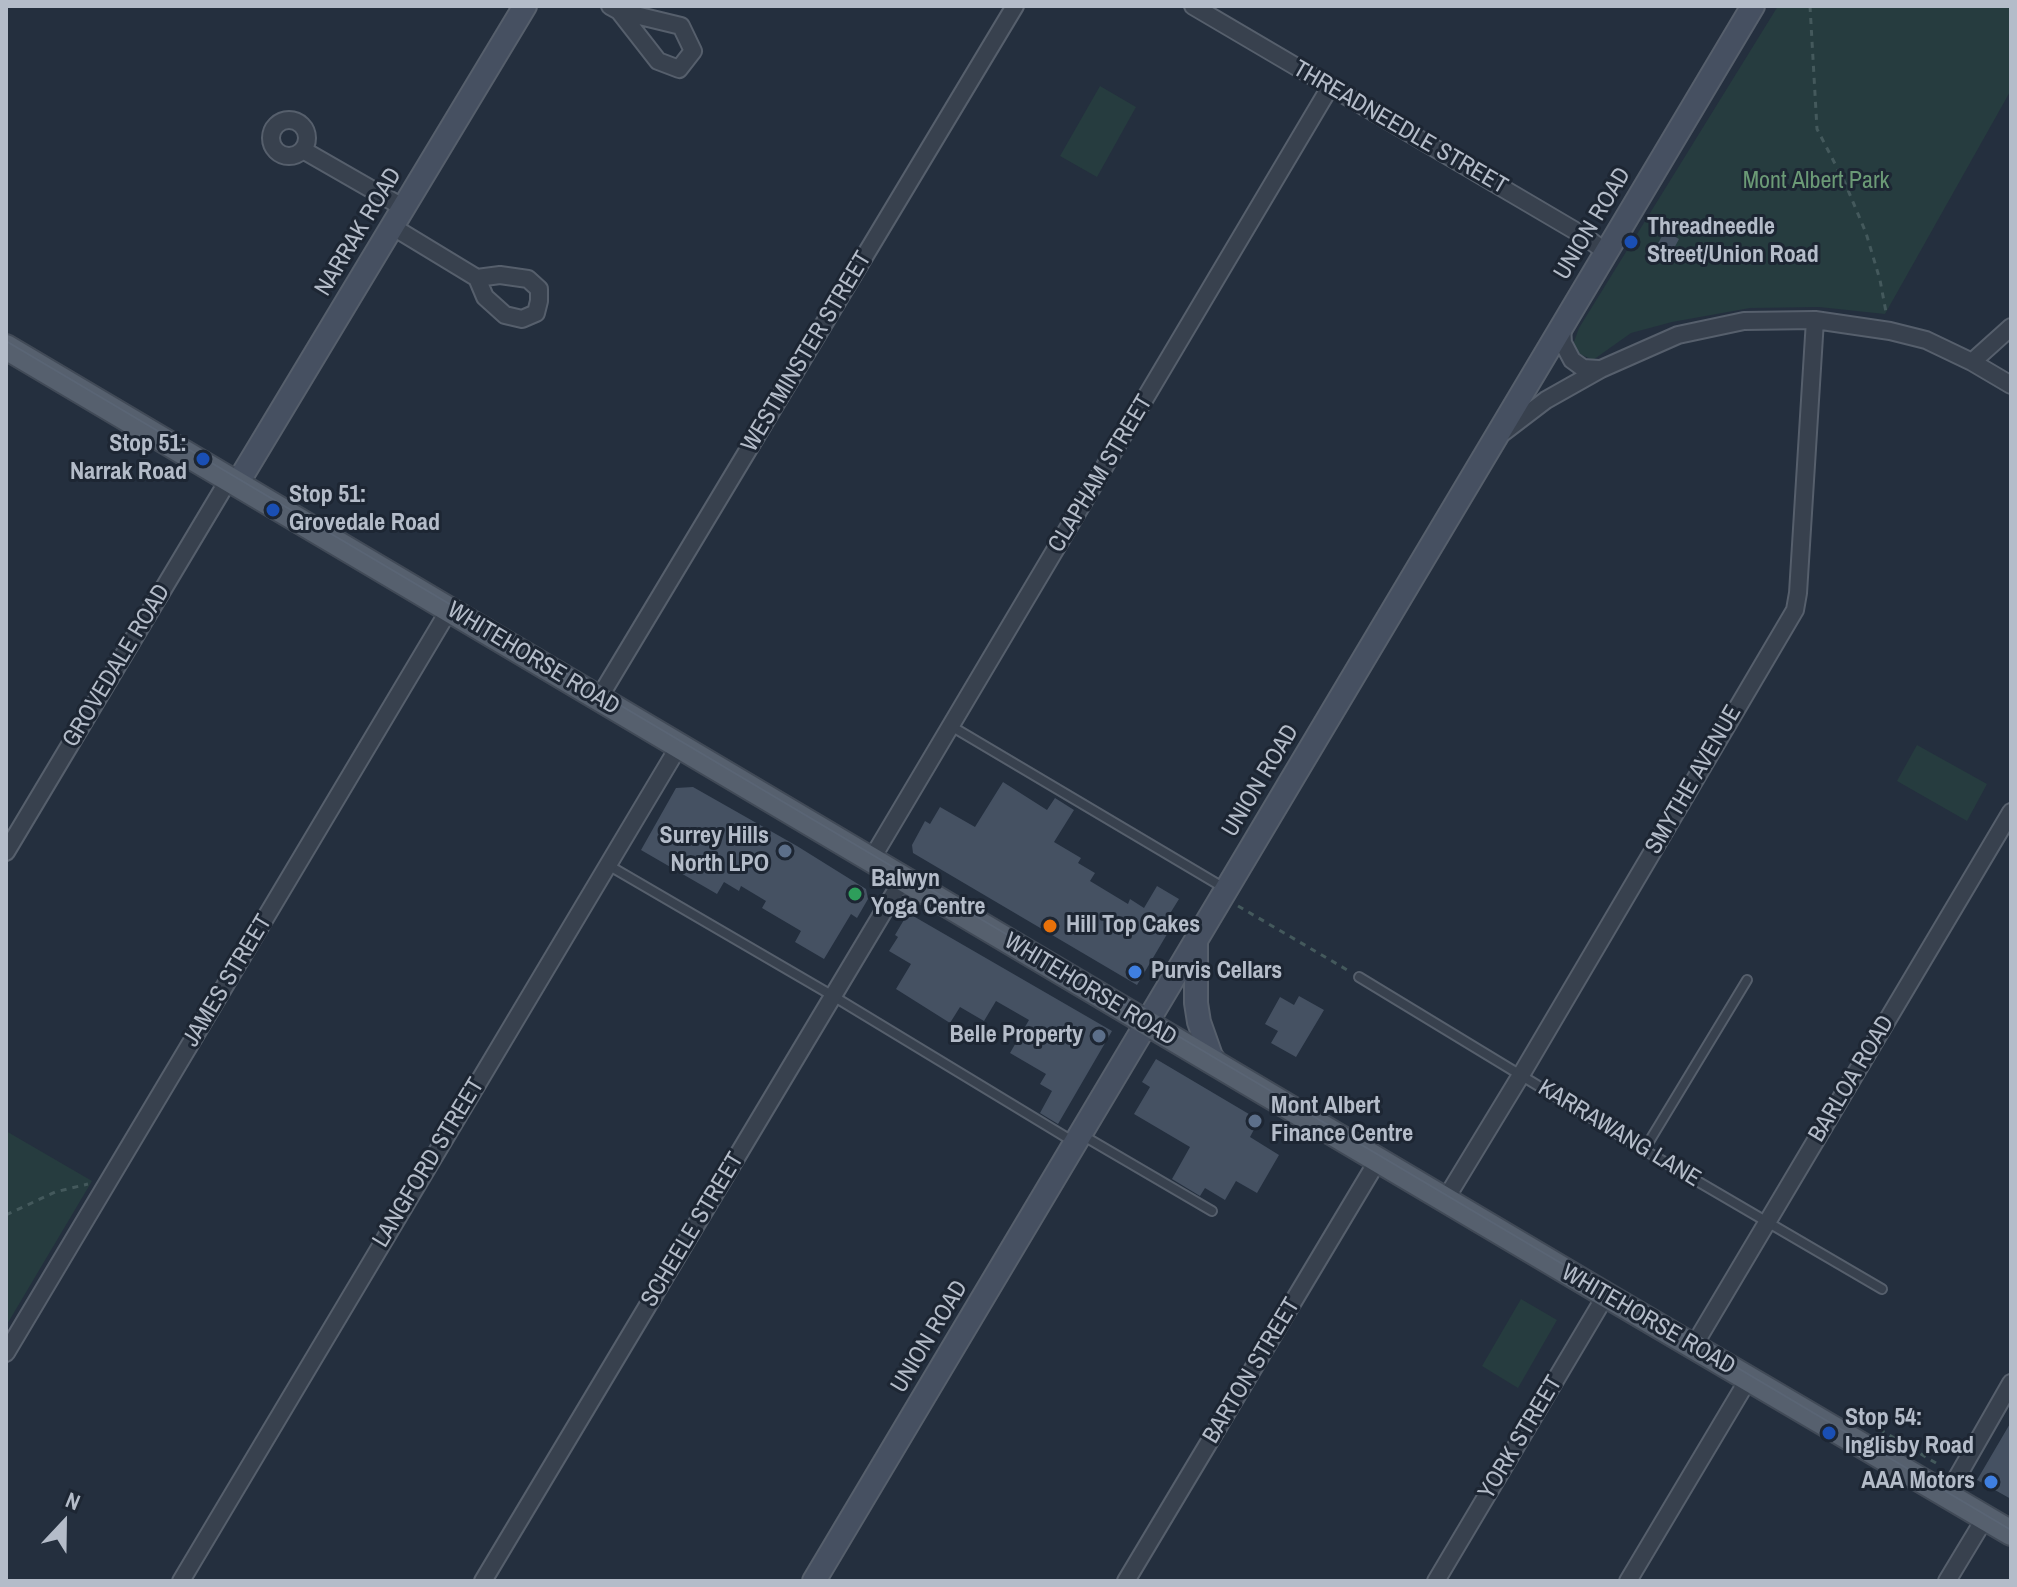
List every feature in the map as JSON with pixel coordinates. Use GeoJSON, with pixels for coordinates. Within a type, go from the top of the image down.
{"type":"FeatureCollection","features":[{"type":"Feature","properties":{"kind":"main road","name":"NARRAK ROAD"},"geometry":{"type":"LineString","coordinates":[[233,481],[398,218],[525,6]]}},
{"type":"Feature","properties":{"kind":"main road","name":"UNION ROAD"},"geometry":{"type":"LineString","coordinates":[[814,1581],[1753,6]]}},
{"type":"Feature","properties":{"kind":"main road","name":"WHITEHORSE ROAD"},"geometry":{"type":"LineString","coordinates":[[8,353],[233,481],[2011,1533]]}},
{"type":"Feature","properties":{"kind":"main road"},"geometry":{"type":"LineString","coordinates":[[1196,942],[1199,1022],[1217,1065]]}},
{"type":"Feature","properties":{"kind":"street","name":"WESTMINSTER STREET"},"geometry":{"type":"LineString","coordinates":[[599,698],[1015,6]]}},
{"type":"Feature","properties":{"kind":"street","name":"THREADNEEDLE STREET"},"geometry":{"type":"LineString","coordinates":[[1193,6],[1584,236],[1606,252]]}},
{"type":"Feature","properties":{"kind":"street","name":"CLAPHAM STREET"},"geometry":{"type":"LineString","coordinates":[[871,860],[1330,87]]}},
{"type":"Feature","properties":{"kind":"street"},"geometry":{"type":"LineString","coordinates":[[303,150],[477,278]]}},
{"type":"Feature","properties":{"kind":"street"},"geometry":{"type":"LineString","coordinates":[[1493,440],[1546,400],[1601,369],[1678,335],[1744,321],[1815,320],[1890,331],[1926,340],[2011,385]]}},
{"type":"Feature","properties":{"kind":"street","name":"SMYTHE AVENUE"},"geometry":{"type":"LineString","coordinates":[[1445,1200],[1795,610],[1815,320]]}},
{"type":"Feature","properties":{"kind":"street"},"geometry":{"type":"LineString","coordinates":[[1562,327],[1563,343],[1572,360],[1583,368],[1601,369]]}},
{"type":"Feature","properties":{"kind":"street"},"geometry":{"type":"LineString","coordinates":[[1972,362],[2011,327]]}},
{"type":"Feature","properties":{"kind":"street","name":"GROVEDALE ROAD"},"geometry":{"type":"LineString","coordinates":[[6,852],[233,481]]}},
{"type":"Feature","properties":{"kind":"street","name":"JAMES STREET"},"geometry":{"type":"LineString","coordinates":[[6,1353],[449,610]]}},
{"type":"Feature","properties":{"kind":"street","name":"LANGFORD STREET"},"geometry":{"type":"LineString","coordinates":[[181,1581],[679,746]]}},
{"type":"Feature","properties":{"kind":"street","name":"BARLOA ROAD"},"geometry":{"type":"LineString","coordinates":[[1693,1347],[2011,812]]}},
{"type":"Feature","properties":{"kind":"street","name":"SCHEELE STREET"},"geometry":{"type":"LineString","coordinates":[[483,1581],[903,879]]}},
{"type":"Feature","properties":{"kind":"street","name":"BARTON STREET"},"geometry":{"type":"LineString","coordinates":[[1126,1581],[1378,1160]]}},
{"type":"Feature","properties":{"kind":"street","name":"YORK STREET"},"geometry":{"type":"LineString","coordinates":[[1436,1581],[1606,1295]]}},
{"type":"Feature","properties":{"kind":"street"},"geometry":{"type":"LineString","coordinates":[[1628,1581],[1749,1378]]}},
{"type":"Feature","properties":{"kind":"street"},"geometry":{"type":"LineString","coordinates":[[1947,1495],[2008,1394]]}},
{"type":"Feature","properties":{"kind":"street"},"geometry":{"type":"LineString","coordinates":[[1947,1581],[1985,1518]]}},
{"type":"Feature","properties":{"kind":"lane"},"geometry":{"type":"LineString","coordinates":[[951,726],[1225,893]]}},
{"type":"Feature","properties":{"kind":"lane"},"geometry":{"type":"LineString","coordinates":[[607,864],[1079,1139],[1212,1211]]}},
{"type":"Feature","properties":{"kind":"lane","name":"KARRAWANG LANE"},"geometry":{"type":"LineString","coordinates":[[1359,977],[1644,1150],[1882,1289]]}},
{"type":"Feature","properties":{"kind":"lane"},"geometry":{"type":"LineString","coordinates":[[1644,1150],[1747,980]]}},
{"type":"Feature","properties":{"kind":"path"},"geometry":{"type":"LineString","coordinates":[[1810,6],[1817,129],[1866,233],[1880,280],[1890,331]]}},
{"type":"Feature","properties":{"kind":"path"},"geometry":{"type":"LineString","coordinates":[[1225,893],[1359,977]]}},
{"type":"Feature","properties":{"kind":"path"},"geometry":{"type":"LineString","coordinates":[[6,1215],[55,1192],[109,1180]]}},
{"type":"Feature","properties":{"kind":"green space","name":"Mont Albert Park"},"geometry":{"type":"Polygon","coordinates":[[[1778,6],[2011,6],[2011,90],[1885,314],[1819,307],[1750,308],[1631,333],[1593,360],[1571,350],[1579,328],[1778,6]]]}},
{"type":"Feature","properties":{"kind":"green space"},"geometry":{"type":"Polygon","coordinates":[[[1100,86],[1136,107],[1097,177],[1060,156],[1100,86]]]}},
{"type":"Feature","properties":{"kind":"green space"},"geometry":{"type":"Polygon","coordinates":[[[1917,745],[1987,784],[1967,821],[1897,781],[1917,745]]]}},
{"type":"Feature","properties":{"kind":"green space"},"geometry":{"type":"Polygon","coordinates":[[[6,1131],[92,1181],[6,1326],[6,1131]]]}},
{"type":"Feature","properties":{"kind":"green space"},"geometry":{"type":"Polygon","coordinates":[[[1521,1299],[1557,1320],[1518,1388],[1482,1366],[1521,1299]]]}},
{"type":"Feature","properties":{"kind":"building"},"geometry":{"type":"Polygon","coordinates":[[[1665,231],[1679,239],[1671,254],[1657,245],[1665,231]]]}},
{"type":"Feature","properties":{"kind":"building"},"geometry":{"type":"Polygon","coordinates":[[[1003,782],[1047,810],[1055,798],[1074,810],[1054,842],[1081,858],[1078,863],[1095,873],[1090,881],[1128,904],[1130,899],[1144,908],[1157,886],[1179,899],[1166,920],[1173,924],[1137,985],[913,853],[912,845],[925,821],[930,824],[940,807],[975,827],[1003,782]]]}},
{"type":"Feature","properties":{"kind":"building"},"geometry":{"type":"Polygon","coordinates":[[[693,787],[866,889],[868,899],[857,918],[851,914],[824,959],[795,942],[801,931],[762,908],[766,901],[741,886],[739,891],[724,882],[717,894],[641,850],[676,788],[693,787]]]}},
{"type":"Feature","properties":{"kind":"building"},"geometry":{"type":"Polygon","coordinates":[[[908,913],[1112,1031],[1058,1124],[1040,1113],[1052,1091],[1040,1084],[1046,1074],[1010,1053],[1029,1020],[996,1001],[984,1021],[960,1007],[950,1023],[896,989],[911,964],[889,951],[908,913]]]}},
{"type":"Feature","properties":{"kind":"building"},"geometry":{"type":"Polygon","coordinates":[[[1299,996],[1324,1010],[1296,1057],[1271,1043],[1278,1031],[1265,1024],[1280,997],[1294,1005],[1299,996]]]}},
{"type":"Feature","properties":{"kind":"building"},"geometry":{"type":"Polygon","coordinates":[[[1156,1059],[1259,1120],[1250,1137],[1279,1155],[1257,1193],[1236,1181],[1225,1200],[1205,1188],[1200,1196],[1172,1179],[1190,1147],[1134,1114],[1150,1087],[1142,1082],[1156,1059]]]}},
{"type":"Feature","properties":{"kind":"building"},"geometry":{"type":"Polygon","coordinates":[[[2011,1422],[2011,1499],[1977,1480],[2011,1422]]]}},
{"type":"Feature","properties":{"kind":"tram line"},"geometry":{"type":"LineString","coordinates":[[6,341],[2011,1530]]}},
{"type":"Feature","properties":{"kind":"place","name":"Threadneedle Street/Union Road"},"geometry":{"type":"Point","coordinates":[1631,242]}},
{"type":"Feature","properties":{"kind":"place","name":"Stop 51: Narrak Road"},"geometry":{"type":"Point","coordinates":[203,459]}},
{"type":"Feature","properties":{"kind":"place","name":"Stop 51: Grovedale Road"},"geometry":{"type":"Point","coordinates":[273,510]}},
{"type":"Feature","properties":{"kind":"place","name":"Surrey Hills North LPO"},"geometry":{"type":"Point","coordinates":[785,851]}},
{"type":"Feature","properties":{"kind":"place","name":"Balwyn Yoga Centre"},"geometry":{"type":"Point","coordinates":[855,894]}},
{"type":"Feature","properties":{"kind":"place","name":"Hill Top Cakes"},"geometry":{"type":"Point","coordinates":[1050,926]}},
{"type":"Feature","properties":{"kind":"place","name":"Purvis Cellars"},"geometry":{"type":"Point","coordinates":[1135,972]}},
{"type":"Feature","properties":{"kind":"place","name":"Belle Property"},"geometry":{"type":"Point","coordinates":[1099,1036]}},
{"type":"Feature","properties":{"kind":"place","name":"Mont Albert Finance Centre"},"geometry":{"type":"Point","coordinates":[1255,1121]}},
{"type":"Feature","properties":{"kind":"place","name":"Stop 54: Inglisby Road"},"geometry":{"type":"Point","coordinates":[1829,1433]}},
{"type":"Feature","properties":{"kind":"place","name":"AAA Motors"},"geometry":{"type":"Point","coordinates":[1991,1482]}}]}
